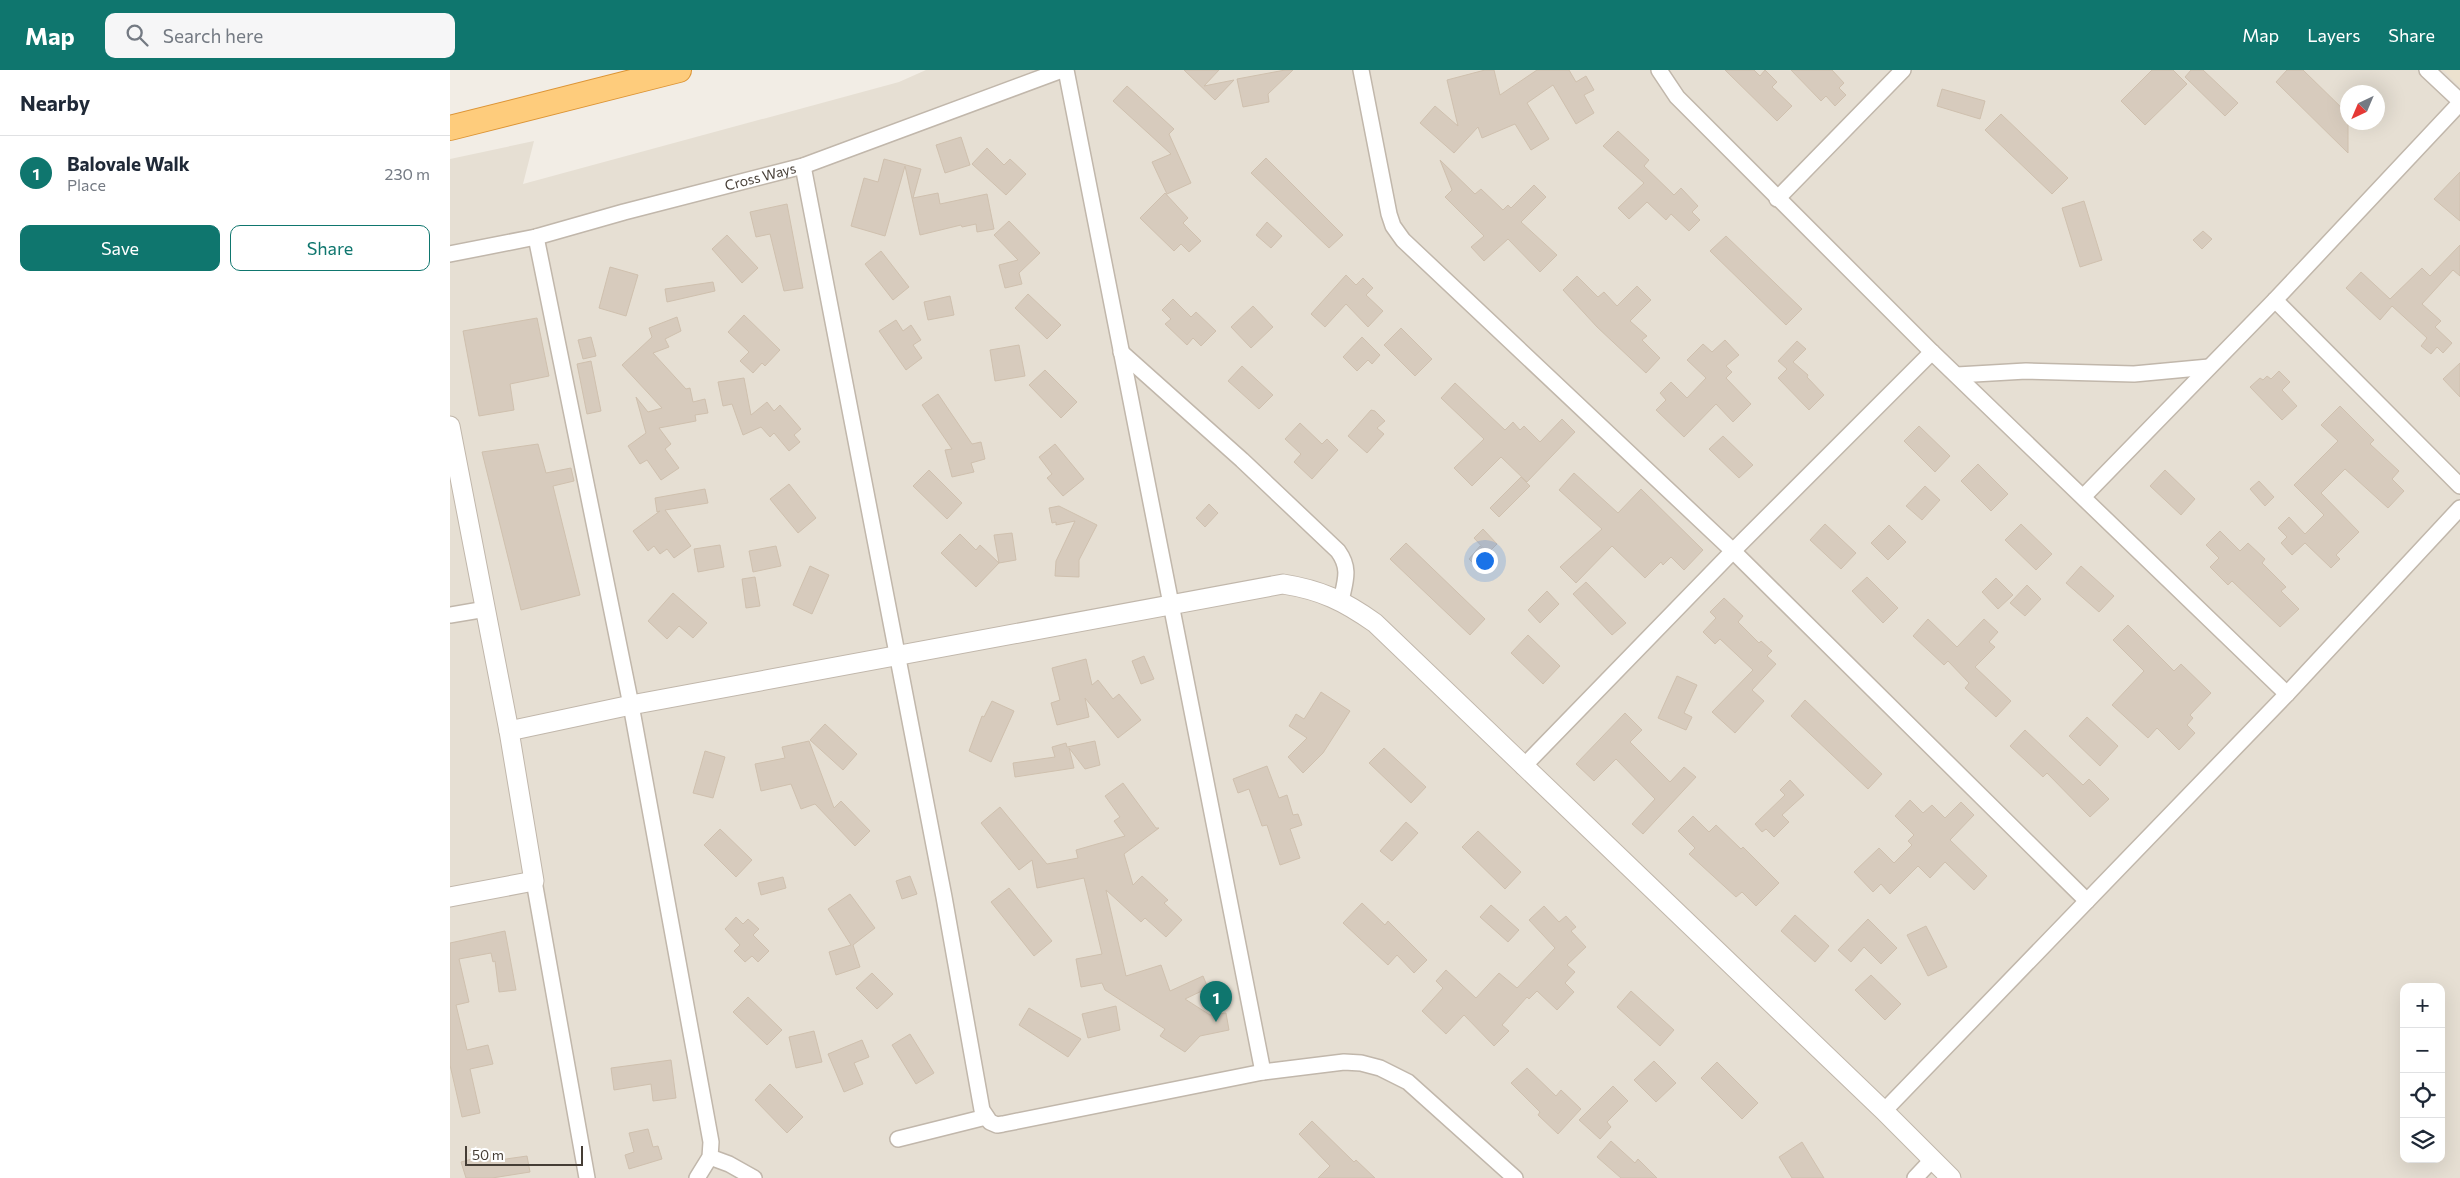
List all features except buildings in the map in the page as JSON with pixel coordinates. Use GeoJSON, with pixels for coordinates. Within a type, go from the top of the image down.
{"type":"FeatureCollection","features":[{"type":"Feature","properties":{"kind":"highway"},"geometry":{"type":"LineString","coordinates":[[450,128],[679,70]]}},
{"type":"Feature","properties":{"kind":"street","name":"Cross Ways"},"geometry":{"type":"LineString","coordinates":[[450,254],[536,237],[803,166],[1062,70]]}},
{"type":"Feature","properties":{"kind":"street"},"geometry":{"type":"LineString","coordinates":[[1066,70],[1263,1072]]}},
{"type":"Feature","properties":{"kind":"street"},"geometry":{"type":"LineString","coordinates":[[1361,70],[1389,214],[1393,226],[1402,240],[1733,551],[2087,901]]}},
{"type":"Feature","properties":{"kind":"street"},"geometry":{"type":"LineString","coordinates":[[1659,70],[1677,97],[1777,199],[1932,352],[2084,496],[2287,694]]}},
{"type":"Feature","properties":{"kind":"street"},"geometry":{"type":"LineString","coordinates":[[1777,199],[1903,70]]}},
{"type":"Feature","properties":{"kind":"street"},"geometry":{"type":"LineString","coordinates":[[2084,496],[2274,300],[2460,102],[2427,70]]}},
{"type":"Feature","properties":{"kind":"street"},"geometry":{"type":"LineString","coordinates":[[803,166],[944,897],[982,1110],[986,1117],[997,1125],[1263,1072],[1344,1062],[1361,1063],[1380,1068],[1408,1082],[1515,1178]]}},
{"type":"Feature","properties":{"kind":"street"},"geometry":{"type":"LineString","coordinates":[[536,237],[631,705],[711,1142],[710,1157],[697,1178]]}},
{"type":"Feature","properties":{"kind":"street"},"geometry":{"type":"LineString","coordinates":[[2274,300],[2460,486]]}},
{"type":"Feature","properties":{"kind":"street"},"geometry":{"type":"LineString","coordinates":[[1121,352],[1242,460],[1338,551],[1345,561],[1347,574],[1341,602]]}},
{"type":"Feature","properties":{"kind":"street"},"geometry":{"type":"LineString","coordinates":[[1523,767],[1733,551],[1932,352]]}},
{"type":"Feature","properties":{"kind":"street"},"geometry":{"type":"LineString","coordinates":[[1957,375],[2026,370],[2134,374],[2209,367]]}},
{"type":"Feature","properties":{"kind":"street"},"geometry":{"type":"LineString","coordinates":[[450,426],[509,731],[587,1178]]}},
{"type":"Feature","properties":{"kind":"street"},"geometry":{"type":"LineString","coordinates":[[1884,1111],[2287,694],[2460,508]]}},
{"type":"Feature","properties":{"kind":"street"},"geometry":{"type":"LineString","coordinates":[[509,731],[631,705],[1170,603],[1283,584],[1304,587],[1341,602],[1374,624],[1884,1111],[1951,1178]]}},
{"type":"Feature","properties":{"kind":"street"},"geometry":{"type":"LineString","coordinates":[[450,615],[486,609]]}},
{"type":"Feature","properties":{"kind":"street"},"geometry":{"type":"LineString","coordinates":[[450,897],[534,881]]}},
{"type":"Feature","properties":{"kind":"street"},"geometry":{"type":"LineString","coordinates":[[898,1139],[986,1117]]}},
{"type":"Feature","properties":{"kind":"street"},"geometry":{"type":"LineString","coordinates":[[710,1157],[729,1164],[754,1178]]}},
{"type":"Feature","properties":{"kind":"street"},"geometry":{"type":"LineString","coordinates":[[1915,1178],[1932,1160]]}},
{"type":"Feature","properties":{"kind":"shaded area"},"geometry":{"type":"Polygon","coordinates":[[[926,70],[2460,70],[2460,1178],[450,1178],[450,159],[534,141],[523,184],[899,82],[926,70]]]}},
{"type":"Feature","properties":{"kind":"shaded area"},"geometry":{"type":"Polygon","coordinates":[[[2443,70],[2460,70],[2460,87],[2443,70]]]}},
{"type":"Feature","properties":{"kind":"place","name":"Balovale Walk"},"geometry":{"type":"Point","coordinates":[1216,1022]}}]}
